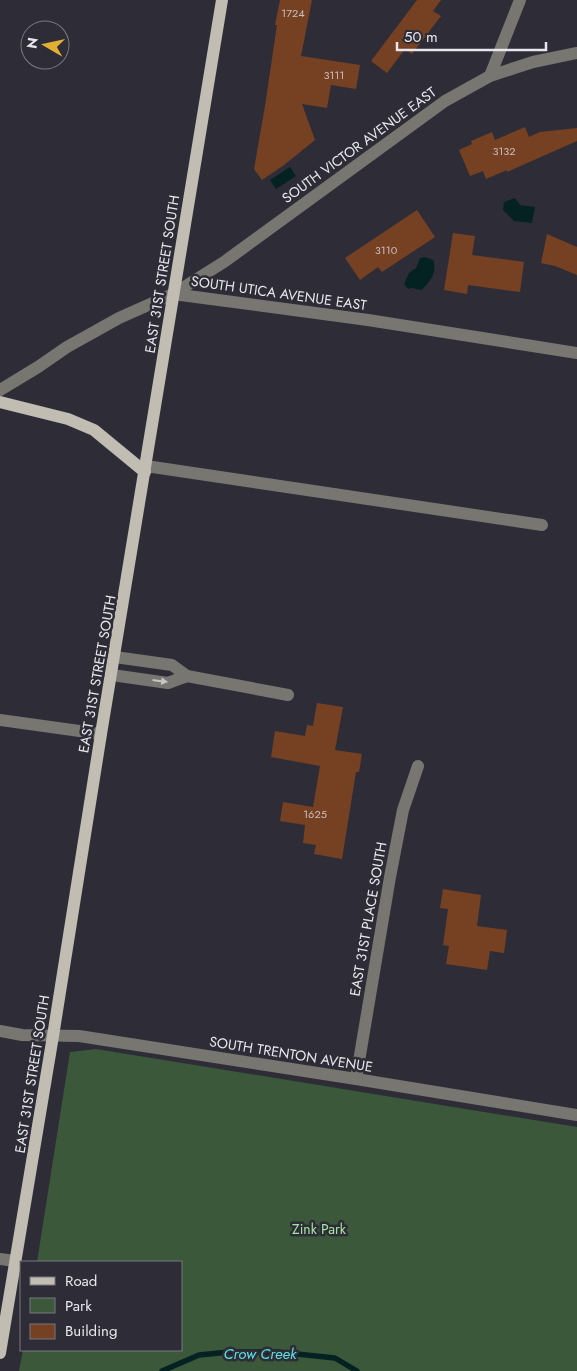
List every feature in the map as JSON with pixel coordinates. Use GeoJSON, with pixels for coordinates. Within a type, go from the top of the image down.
{"type":"FeatureCollection","features":[{"type":"Feature","properties":{"kind":"main road","name":"EAST 31ST STREET SOUTH"},"geometry":{"type":"LineString","coordinates":[[0,1353],[222,0]]}},
{"type":"Feature","properties":{"kind":"main road"},"geometry":{"type":"LineString","coordinates":[[0,402],[68,419],[94,430],[145,469]]}},
{"type":"Feature","properties":{"kind":"street"},"geometry":{"type":"LineString","coordinates":[[490,76],[520,0]]}},
{"type":"Feature","properties":{"kind":"street","name":"SOUTH VICTOR AVENUE EAST"},"geometry":{"type":"LineString","coordinates":[[173,294],[224,262],[445,101],[490,76],[533,62],[577,54]]}},
{"type":"Feature","properties":{"kind":"street","name":"SOUTH UTICA AVENUE EAST"},"geometry":{"type":"LineString","coordinates":[[0,390],[67,347],[119,318],[173,294],[368,320],[577,353]]}},
{"type":"Feature","properties":{"kind":"street"},"geometry":{"type":"LineString","coordinates":[[145,469],[542,525]]}},
{"type":"Feature","properties":{"kind":"street"},"geometry":{"type":"LineString","coordinates":[[115,657],[172,664],[187,676],[288,695]]}},
{"type":"Feature","properties":{"kind":"street"},"geometry":{"type":"LineString","coordinates":[[112,675],[168,683],[187,676]]}},
{"type":"Feature","properties":{"kind":"street"},"geometry":{"type":"LineString","coordinates":[[0,720],[102,734]]}},
{"type":"Feature","properties":{"kind":"street","name":"EAST 31ST PLACE SOUTH"},"geometry":{"type":"LineString","coordinates":[[356,1079],[403,810],[418,766]]}},
{"type":"Feature","properties":{"kind":"street","name":"SOUTH TRENTON AVENUE"},"geometry":{"type":"LineString","coordinates":[[0,1031],[22,1035],[79,1036],[577,1114]]}},
{"type":"Feature","properties":{"kind":"street"},"geometry":{"type":"LineString","coordinates":[[0,1259],[15,1261]]}},
{"type":"Feature","properties":{"kind":"green space","name":"Zink Park"},"geometry":{"type":"Polygon","coordinates":[[[96,1049],[577,1127],[577,1371],[19,1371],[23,1351],[182,1351],[182,1261],[37,1261],[70,1052],[96,1049]]]}},
{"type":"Feature","properties":{"kind":"shaded area"},"geometry":{"type":"Polygon","coordinates":[[[290,167],[296,176],[276,189],[270,180],[290,167]]]}},
{"type":"Feature","properties":{"kind":"shaded area"},"geometry":{"type":"Polygon","coordinates":[[[515,198],[520,205],[535,207],[532,223],[514,221],[503,210],[504,202],[515,198]]]}},
{"type":"Feature","properties":{"kind":"shaded area"},"geometry":{"type":"Polygon","coordinates":[[[425,257],[433,260],[434,272],[432,276],[421,290],[408,289],[404,284],[409,273],[416,268],[420,258],[425,257]]]}},
{"type":"Feature","properties":{"kind":"building"},"geometry":{"type":"Polygon","coordinates":[[[280,0],[312,0],[301,56],[360,65],[356,89],[331,85],[327,108],[302,104],[315,140],[262,180],[254,169],[280,0]]]}},
{"type":"Feature","properties":{"kind":"building"},"geometry":{"type":"Polygon","coordinates":[[[417,0],[441,0],[433,11],[441,16],[412,54],[405,49],[387,73],[371,61],[417,0]]]}},
{"type":"Feature","properties":{"kind":"building"},"geometry":{"type":"Polygon","coordinates":[[[525,127],[529,137],[540,132],[577,128],[577,141],[507,172],[507,170],[486,179],[483,171],[470,176],[459,150],[472,144],[471,141],[492,132],[495,140],[525,127]]]}},
{"type":"Feature","properties":{"kind":"building"},"geometry":{"type":"Polygon","coordinates":[[[417,210],[435,237],[382,272],[378,267],[360,280],[345,258],[417,210]]]}},
{"type":"Feature","properties":{"kind":"building"},"geometry":{"type":"Polygon","coordinates":[[[453,233],[475,236],[472,255],[524,262],[520,292],[468,285],[467,294],[444,290],[453,233]]]}},
{"type":"Feature","properties":{"kind":"building"},"geometry":{"type":"Polygon","coordinates":[[[547,234],[577,247],[577,275],[555,266],[541,263],[547,234]]]}},
{"type":"Feature","properties":{"kind":"building"},"geometry":{"type":"Polygon","coordinates":[[[317,703],[343,707],[335,750],[362,754],[359,772],[356,772],[342,859],[314,854],[316,845],[303,843],[305,825],[280,821],[283,802],[313,807],[320,766],[271,757],[275,731],[305,736],[307,725],[313,726],[317,703]]]}},
{"type":"Feature","properties":{"kind":"building"},"geometry":{"type":"Polygon","coordinates":[[[443,889],[481,895],[477,926],[507,930],[504,953],[490,951],[487,970],[446,964],[449,946],[443,945],[448,909],[440,908],[443,889]]]}},
{"type":"Feature","properties":{"kind":"waterway","name":"Crow Creek"},"geometry":{"type":"LineString","coordinates":[[162,1371],[199,1355],[229,1352],[278,1352],[335,1358],[357,1371]]}}]}
